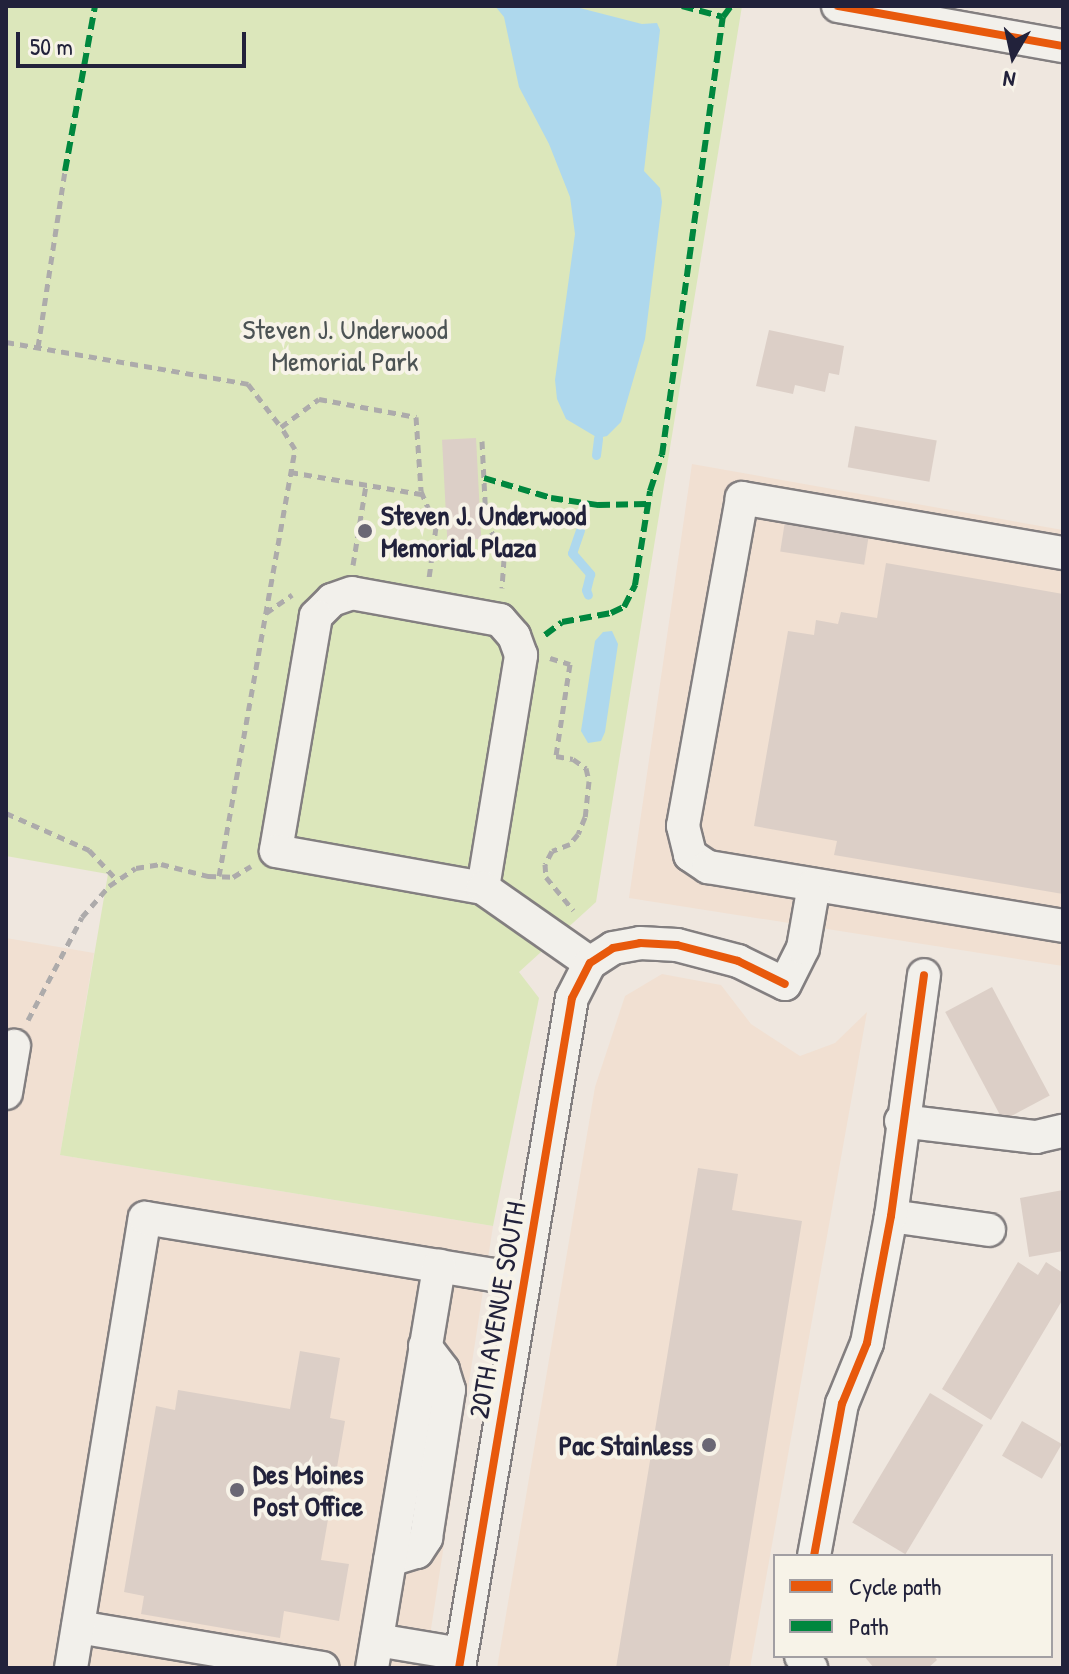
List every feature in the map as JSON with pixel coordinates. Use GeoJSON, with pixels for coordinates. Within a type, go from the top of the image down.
{"type":"FeatureCollection","features":[{"type":"Feature","properties":{"kind":"street"},"geometry":{"type":"LineString","coordinates":[[838,6],[1063,46]]}},
{"type":"Feature","properties":{"kind":"street"},"geometry":{"type":"LineString","coordinates":[[1063,553],[742,498],[683,826],[690,855],[708,867],[1063,926]]}},
{"type":"Feature","properties":{"kind":"street"},"geometry":{"type":"LineString","coordinates":[[483,888],[521,655],[514,636],[500,620],[352,593],[332,600],[316,616],[276,851],[483,888],[590,963],[613,948],[640,943],[677,945],[738,961],[785,984],[803,948],[814,885]]}},
{"type":"Feature","properties":{"kind":"street","name":"20TH AVENUE SOUTH"},"geometry":{"type":"LineString","coordinates":[[460,1661],[572,998],[590,963]]}},
{"type":"Feature","properties":{"kind":"street"},"geometry":{"type":"LineString","coordinates":[[814,1554],[842,1404],[867,1343],[891,1216],[901,1121],[924,975]]}},
{"type":"Feature","properties":{"kind":"street"},"geometry":{"type":"LineString","coordinates":[[6,1093],[14,1046]]}},
{"type":"Feature","properties":{"kind":"street"},"geometry":{"type":"LineString","coordinates":[[901,1121],[1036,1137],[1063,1131]]}},
{"type":"Feature","properties":{"kind":"street"},"geometry":{"type":"LineString","coordinates":[[891,1216],[989,1230]]}},
{"type":"Feature","properties":{"kind":"street"},"geometry":{"type":"LineString","coordinates":[[71,1668],[145,1218],[524,1280]]}},
{"type":"Feature","properties":{"kind":"street"},"geometry":{"type":"LineString","coordinates":[[439,1266],[375,1654],[460,1661]]}},
{"type":"Feature","properties":{"kind":"street"},"geometry":{"type":"LineString","coordinates":[[78,1627],[323,1668]]}},
{"type":"Feature","properties":{"kind":"path"},"geometry":{"type":"LineString","coordinates":[[38,347],[65,171]]}},
{"type":"Feature","properties":{"kind":"path"},"geometry":{"type":"LineString","coordinates":[[6,342],[248,384],[295,449],[219,876]]}},
{"type":"Feature","properties":{"kind":"path"},"geometry":{"type":"LineString","coordinates":[[281,427],[319,399],[416,417],[422,495],[436,527],[430,575],[421,606]]}},
{"type":"Feature","properties":{"kind":"path"},"geometry":{"type":"LineString","coordinates":[[482,441],[486,519],[504,559],[502,588]]}},
{"type":"Feature","properties":{"kind":"path"},"geometry":{"type":"LineString","coordinates":[[290,472],[422,495]]}},
{"type":"Feature","properties":{"kind":"path"},"geometry":{"type":"LineString","coordinates":[[353,566],[366,485]]}},
{"type":"Feature","properties":{"kind":"path"},"geometry":{"type":"LineString","coordinates":[[430,575],[444,577]]}},
{"type":"Feature","properties":{"kind":"path"},"geometry":{"type":"LineString","coordinates":[[487,585],[516,595]]}},
{"type":"Feature","properties":{"kind":"path"},"geometry":{"type":"LineString","coordinates":[[547,646],[550,658],[570,664],[556,756],[573,759],[586,768],[589,781],[585,817],[578,834],[570,844],[552,851],[545,864],[546,877],[554,890],[577,914]]}},
{"type":"Feature","properties":{"kind":"path"},"geometry":{"type":"LineString","coordinates":[[6,813],[89,850],[117,880]]}},
{"type":"Feature","properties":{"kind":"path"},"geometry":{"type":"LineString","coordinates":[[14,1046],[82,917],[117,880],[136,868],[161,864],[233,877],[276,851]]}},
{"type":"Feature","properties":{"kind":"shaded area"},"geometry":{"type":"Polygon","coordinates":[[[692,464],[1063,530],[1063,966],[629,898],[692,464]]]}},
{"type":"Feature","properties":{"kind":"shaded area"},"geometry":{"type":"Polygon","coordinates":[[[6,938],[94,953],[60,1155],[493,1226],[425,1668],[6,1668],[6,938]]]}},
{"type":"Feature","properties":{"kind":"shaded area"},"geometry":{"type":"Polygon","coordinates":[[[662,974],[721,985],[751,1024],[800,1056],[835,1043],[867,1012],[750,1668],[497,1668],[595,1087],[625,996],[662,974]]]}},
{"type":"Feature","properties":{"kind":"green space","name":"Steven J. Underwood Memorial Park"},"geometry":{"type":"Polygon","coordinates":[[[6,6],[742,6],[596,902],[519,972],[539,998],[493,1226],[60,1155],[108,874],[6,856],[6,6]]]}},
{"type":"Feature","properties":{"kind":"water"},"geometry":{"type":"Polygon","coordinates":[[[495,6],[572,6],[642,24],[657,23],[660,30],[644,171],[660,188],[662,202],[645,339],[621,422],[607,436],[598,438],[566,419],[557,399],[555,380],[575,234],[570,197],[549,144],[519,87],[504,17],[495,6]]]}},
{"type":"Feature","properties":{"kind":"water"},"geometry":{"type":"Polygon","coordinates":[[[612,631],[618,644],[605,732],[601,741],[588,743],[581,731],[595,641],[603,632],[612,631]]]}},
{"type":"Feature","properties":{"kind":"building"},"geometry":{"type":"Polygon","coordinates":[[[769,330],[844,346],[839,375],[829,373],[825,392],[795,385],[793,394],[756,386],[769,330]]]}},
{"type":"Feature","properties":{"kind":"building"},"geometry":{"type":"Polygon","coordinates":[[[855,426],[937,440],[929,482],[848,467],[855,426]]]}},
{"type":"Feature","properties":{"kind":"building"},"geometry":{"type":"Polygon","coordinates":[[[476,438],[481,539],[447,541],[442,440],[476,438]]]}},
{"type":"Feature","properties":{"kind":"building"},"geometry":{"type":"Polygon","coordinates":[[[786,515],[870,528],[864,565],[780,552],[786,515]]]}},
{"type":"Feature","properties":{"kind":"building"},"geometry":{"type":"Polygon","coordinates":[[[886,563],[1063,594],[1063,894],[834,855],[837,841],[754,826],[788,631],[814,635],[816,620],[838,624],[841,612],[877,618],[886,563]]]}},
{"type":"Feature","properties":{"kind":"building"},"geometry":{"type":"Polygon","coordinates":[[[992,987],[1050,1096],[1003,1120],[945,1012],[992,987]]]}},
{"type":"Feature","properties":{"kind":"building","name":"Pac Stainless"},"geometry":{"type":"Polygon","coordinates":[[[698,1168],[738,1174],[732,1210],[802,1221],[729,1668],[616,1668],[698,1168]]]}},
{"type":"Feature","properties":{"kind":"building"},"geometry":{"type":"Polygon","coordinates":[[[1063,1190],[1063,1251],[1029,1257],[1020,1198],[1063,1190]]]}},
{"type":"Feature","properties":{"kind":"building"},"geometry":{"type":"Polygon","coordinates":[[[1018,1262],[1038,1275],[1046,1262],[1063,1273],[1063,1299],[991,1420],[942,1389],[1018,1262]]]}},
{"type":"Feature","properties":{"kind":"building","name":"Des Moines Post Office"},"geometry":{"type":"Polygon","coordinates":[[[300,1351],[340,1358],[330,1418],[345,1421],[321,1560],[349,1564],[339,1621],[284,1611],[280,1638],[141,1614],[144,1596],[124,1592],[156,1406],[175,1410],[178,1390],[290,1409],[300,1351]]]}},
{"type":"Feature","properties":{"kind":"building"},"geometry":{"type":"Polygon","coordinates":[[[930,1393],[983,1425],[905,1554],[852,1522],[930,1393]]]}},
{"type":"Feature","properties":{"kind":"building"},"geometry":{"type":"Polygon","coordinates":[[[1022,1421],[1062,1444],[1042,1479],[1002,1456],[1022,1421]]]}},
{"type":"Feature","properties":{"kind":"building"},"geometry":{"type":"Polygon","coordinates":[[[866,1658],[937,1660],[928,1668],[874,1668],[866,1658]]]}},
{"type":"Feature","properties":{"kind":"waterway"},"geometry":{"type":"LineString","coordinates":[[596,455],[598,438]]}},
{"type":"Feature","properties":{"kind":"waterway"},"geometry":{"type":"LineString","coordinates":[[580,530],[572,553],[590,574],[586,590],[588,595]]}},
{"type":"Feature","properties":{"kind":"marked path"},"geometry":{"type":"LineString","coordinates":[[65,171],[95,6]]}},
{"type":"Feature","properties":{"kind":"marked path"},"geometry":{"type":"LineString","coordinates":[[682,6],[723,17]]}},
{"type":"Feature","properties":{"kind":"marked path"},"geometry":{"type":"LineString","coordinates":[[545,635],[562,622],[611,613],[624,607],[635,585],[650,491],[662,455],[723,17],[731,6]]}},
{"type":"Feature","properties":{"kind":"marked path"},"geometry":{"type":"LineString","coordinates":[[484,478],[551,498],[598,505],[647,504]]}},
{"type":"Feature","properties":{"kind":"cycle path"},"geometry":{"type":"LineString","coordinates":[[838,6],[1063,46]]}},
{"type":"Feature","properties":{"kind":"cycle path"},"geometry":{"type":"LineString","coordinates":[[459,1668],[572,998],[590,963],[613,948],[640,943],[677,945],[738,961],[785,984]]}},
{"type":"Feature","properties":{"kind":"cycle path"},"geometry":{"type":"LineString","coordinates":[[814,1554],[842,1404],[867,1343],[891,1216],[924,975]]}},
{"type":"Feature","properties":{"kind":"place","name":"Steven J. Underwood Memorial Plaza"},"geometry":{"type":"Point","coordinates":[365,531]}},
{"type":"Feature","properties":{"kind":"place","name":"Pac Stainless"},"geometry":{"type":"Point","coordinates":[709,1445]}},
{"type":"Feature","properties":{"kind":"place","name":"Des Moines Post Office"},"geometry":{"type":"Point","coordinates":[237,1490]}}]}
